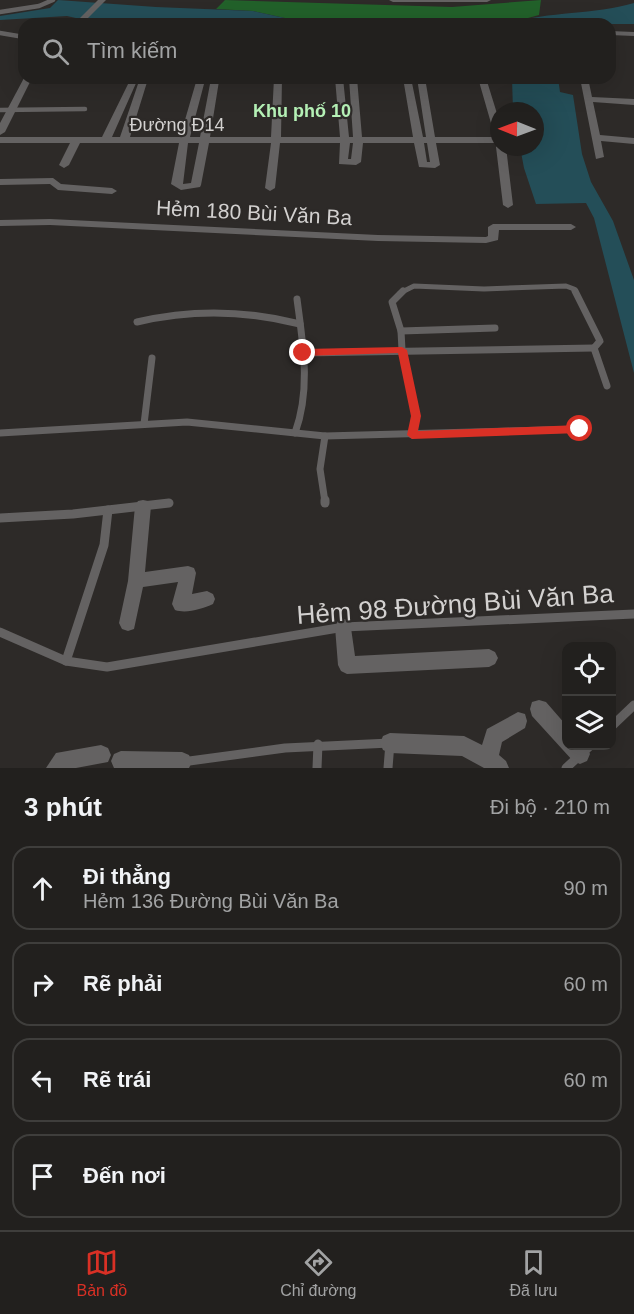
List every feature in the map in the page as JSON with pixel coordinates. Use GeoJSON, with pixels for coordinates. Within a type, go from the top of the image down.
{"type":"FeatureCollection","features":[{"type":"Feature","properties":{"kind":"street"},"geometry":{"type":"LineString","coordinates":[[84,18],[102,0]]}},
{"type":"Feature","properties":{"kind":"street"},"geometry":{"type":"LineString","coordinates":[[393,0],[487,0]]}},
{"type":"Feature","properties":{"kind":"street"},"geometry":{"type":"LineString","coordinates":[[616,33],[634,34]]}},
{"type":"Feature","properties":{"kind":"street"},"geometry":{"type":"LineString","coordinates":[[0,132],[5,110],[24,84]]}},
{"type":"Feature","properties":{"kind":"street"},"geometry":{"type":"LineString","coordinates":[[105,141],[131,84]]}},
{"type":"Feature","properties":{"kind":"street"},"geometry":{"type":"LineString","coordinates":[[124,141],[142,84]]}},
{"type":"Feature","properties":{"kind":"street"},"geometry":{"type":"LineString","coordinates":[[199,84],[184,141],[177,184],[181,187],[196,185],[214,84]]}},
{"type":"Feature","properties":{"kind":"street"},"geometry":{"type":"LineString","coordinates":[[270,188],[276,140],[278,84]]}},
{"type":"Feature","properties":{"kind":"street"},"geometry":{"type":"LineString","coordinates":[[340,84],[345,141],[343,162],[351,163],[356,162],[358,141],[353,84]]}},
{"type":"Feature","properties":{"kind":"street"},"geometry":{"type":"LineString","coordinates":[[408,84],[423,165],[432,166],[435,165],[432,140],[422,84]]}},
{"type":"Feature","properties":{"kind":"street"},"geometry":{"type":"LineString","coordinates":[[484,84],[490,106]]}},
{"type":"Feature","properties":{"kind":"street"},"geometry":{"type":"LineString","coordinates":[[585,84],[599,157]]}},
{"type":"Feature","properties":{"kind":"street"},"geometry":{"type":"LineString","coordinates":[[588,99],[634,102]]}},
{"type":"Feature","properties":{"kind":"street","name":"Đường Đ14"},"geometry":{"type":"LineString","coordinates":[[0,140],[358,141],[490,138]]}},
{"type":"Feature","properties":{"kind":"street"},"geometry":{"type":"LineString","coordinates":[[595,138],[634,141]]}},
{"type":"Feature","properties":{"kind":"street"},"geometry":{"type":"LineString","coordinates":[[64,165],[76,141]]}},
{"type":"Feature","properties":{"kind":"street"},"geometry":{"type":"LineString","coordinates":[[502,156],[508,205]]}},
{"type":"Feature","properties":{"kind":"street"},"geometry":{"type":"LineString","coordinates":[[0,182],[53,181],[58,187],[112,192]]}},
{"type":"Feature","properties":{"kind":"street","name":"Hẻm 180 Bùi Văn Ba"},"geometry":{"type":"LineString","coordinates":[[0,223],[50,222],[378,238],[486,240],[494,238],[492,228],[571,227]]}},
{"type":"Feature","properties":{"kind":"street"},"geometry":{"type":"LineString","coordinates":[[128,622],[136,581],[143,506]]}},
{"type":"Feature","properties":{"kind":"street"},"geometry":{"type":"LineString","coordinates":[[136,581],[188,573],[181,604],[207,599]]}},
{"type":"Feature","properties":{"kind":"street"},"geometry":{"type":"LineString","coordinates":[[344,627],[347,665],[489,658]]}},
{"type":"Feature","properties":{"kind":"street"},"geometry":{"type":"LineString","coordinates":[[538,709],[562,734]]}},
{"type":"Feature","properties":{"kind":"street"},"geometry":{"type":"LineString","coordinates":[[390,743],[464,746],[494,763],[494,736],[518,721]]}},
{"type":"Feature","properties":{"kind":"street"},"geometry":{"type":"LineString","coordinates":[[56,768],[63,760],[100,755]]}},
{"type":"Feature","properties":{"kind":"street"},"geometry":{"type":"LineString","coordinates":[[122,761],[182,765]]}},
{"type":"Feature","properties":{"kind":"lane"},"geometry":{"type":"LineString","coordinates":[[0,12],[39,6],[53,0]]}},
{"type":"Feature","properties":{"kind":"lane"},"geometry":{"type":"LineString","coordinates":[[0,33],[18,36]]}},
{"type":"Feature","properties":{"kind":"lane"},"geometry":{"type":"LineString","coordinates":[[5,110],[85,109]]}},
{"type":"Feature","properties":{"kind":"lane"},"geometry":{"type":"LineString","coordinates":[[303,353],[402,350],[594,348],[600,341],[574,289],[566,286],[484,289],[414,286],[399,293],[392,302],[401,331],[402,350],[416,416],[412,435]]}},
{"type":"Feature","properties":{"kind":"lane"},"geometry":{"type":"LineString","coordinates":[[295,434],[302,417],[305,371],[297,299]]}},
{"type":"Feature","properties":{"kind":"lane"},"geometry":{"type":"LineString","coordinates":[[137,322],[167,314],[225,313],[268,315],[300,324]]}},
{"type":"Feature","properties":{"kind":"lane"},"geometry":{"type":"LineString","coordinates":[[401,331],[495,328]]}},
{"type":"Feature","properties":{"kind":"lane"},"geometry":{"type":"LineString","coordinates":[[594,348],[607,386]]}},
{"type":"Feature","properties":{"kind":"lane"},"geometry":{"type":"LineString","coordinates":[[144,424],[152,358]]}},
{"type":"Feature","properties":{"kind":"lane"},"geometry":{"type":"LineString","coordinates":[[0,433],[187,422],[325,436],[580,429]]}},
{"type":"Feature","properties":{"kind":"lane"},"geometry":{"type":"LineString","coordinates":[[325,436],[321,469],[325,503]]}},
{"type":"Feature","properties":{"kind":"lane"},"geometry":{"type":"LineString","coordinates":[[0,518],[169,503]]}},
{"type":"Feature","properties":{"kind":"lane"},"geometry":{"type":"LineString","coordinates":[[66,661],[104,545],[108,510]]}},
{"type":"Feature","properties":{"kind":"lane","name":"Hẻm 98 Đường Bùi Văn Ba"},"geometry":{"type":"LineString","coordinates":[[0,632],[66,661],[106,668],[344,627],[634,614]]}},
{"type":"Feature","properties":{"kind":"lane"},"geometry":{"type":"LineString","coordinates":[[616,722],[634,705]]}},
{"type":"Feature","properties":{"kind":"lane"},"geometry":{"type":"LineString","coordinates":[[182,765],[253,749],[318,744],[390,743],[388,768]]}},
{"type":"Feature","properties":{"kind":"lane"},"geometry":{"type":"LineString","coordinates":[[317,768],[318,744]]}},
{"type":"Feature","properties":{"kind":"lane"},"geometry":{"type":"LineString","coordinates":[[566,768],[580,750]]}},
{"type":"Feature","properties":{"kind":"green space"},"geometry":{"type":"Polygon","coordinates":[[[225,0],[452,7],[541,0],[539,15],[528,18],[285,18],[253,11],[216,9],[225,0]]]}},
{"type":"Feature","properties":{"kind":"water"},"geometry":{"type":"Polygon","coordinates":[[[58,0],[253,11],[285,18],[76,18],[67,16],[0,20],[0,16],[50,8],[58,0]]]}},
{"type":"Feature","properties":{"kind":"water"},"geometry":{"type":"Polygon","coordinates":[[[634,3],[634,24],[616,24],[616,18],[533,18],[603,10],[634,3]]]}},
{"type":"Feature","properties":{"kind":"water"},"geometry":{"type":"Polygon","coordinates":[[[512,84],[559,84],[560,92],[573,95],[582,154],[591,182],[613,221],[634,280],[634,373],[594,218],[586,203],[536,204],[522,156],[544,156],[544,102],[513,102],[512,84]]]}},
{"type":"Feature","properties":{"kind":"district","name":"Khu phố 10"},"geometry":{"type":"Point","coordinates":[302,111]}},
{"type":"Feature","properties":{"kind":"route"},"geometry":{"type":"LineString","coordinates":[[303,353],[402,350],[416,416],[412,435],[580,429]]}}]}
